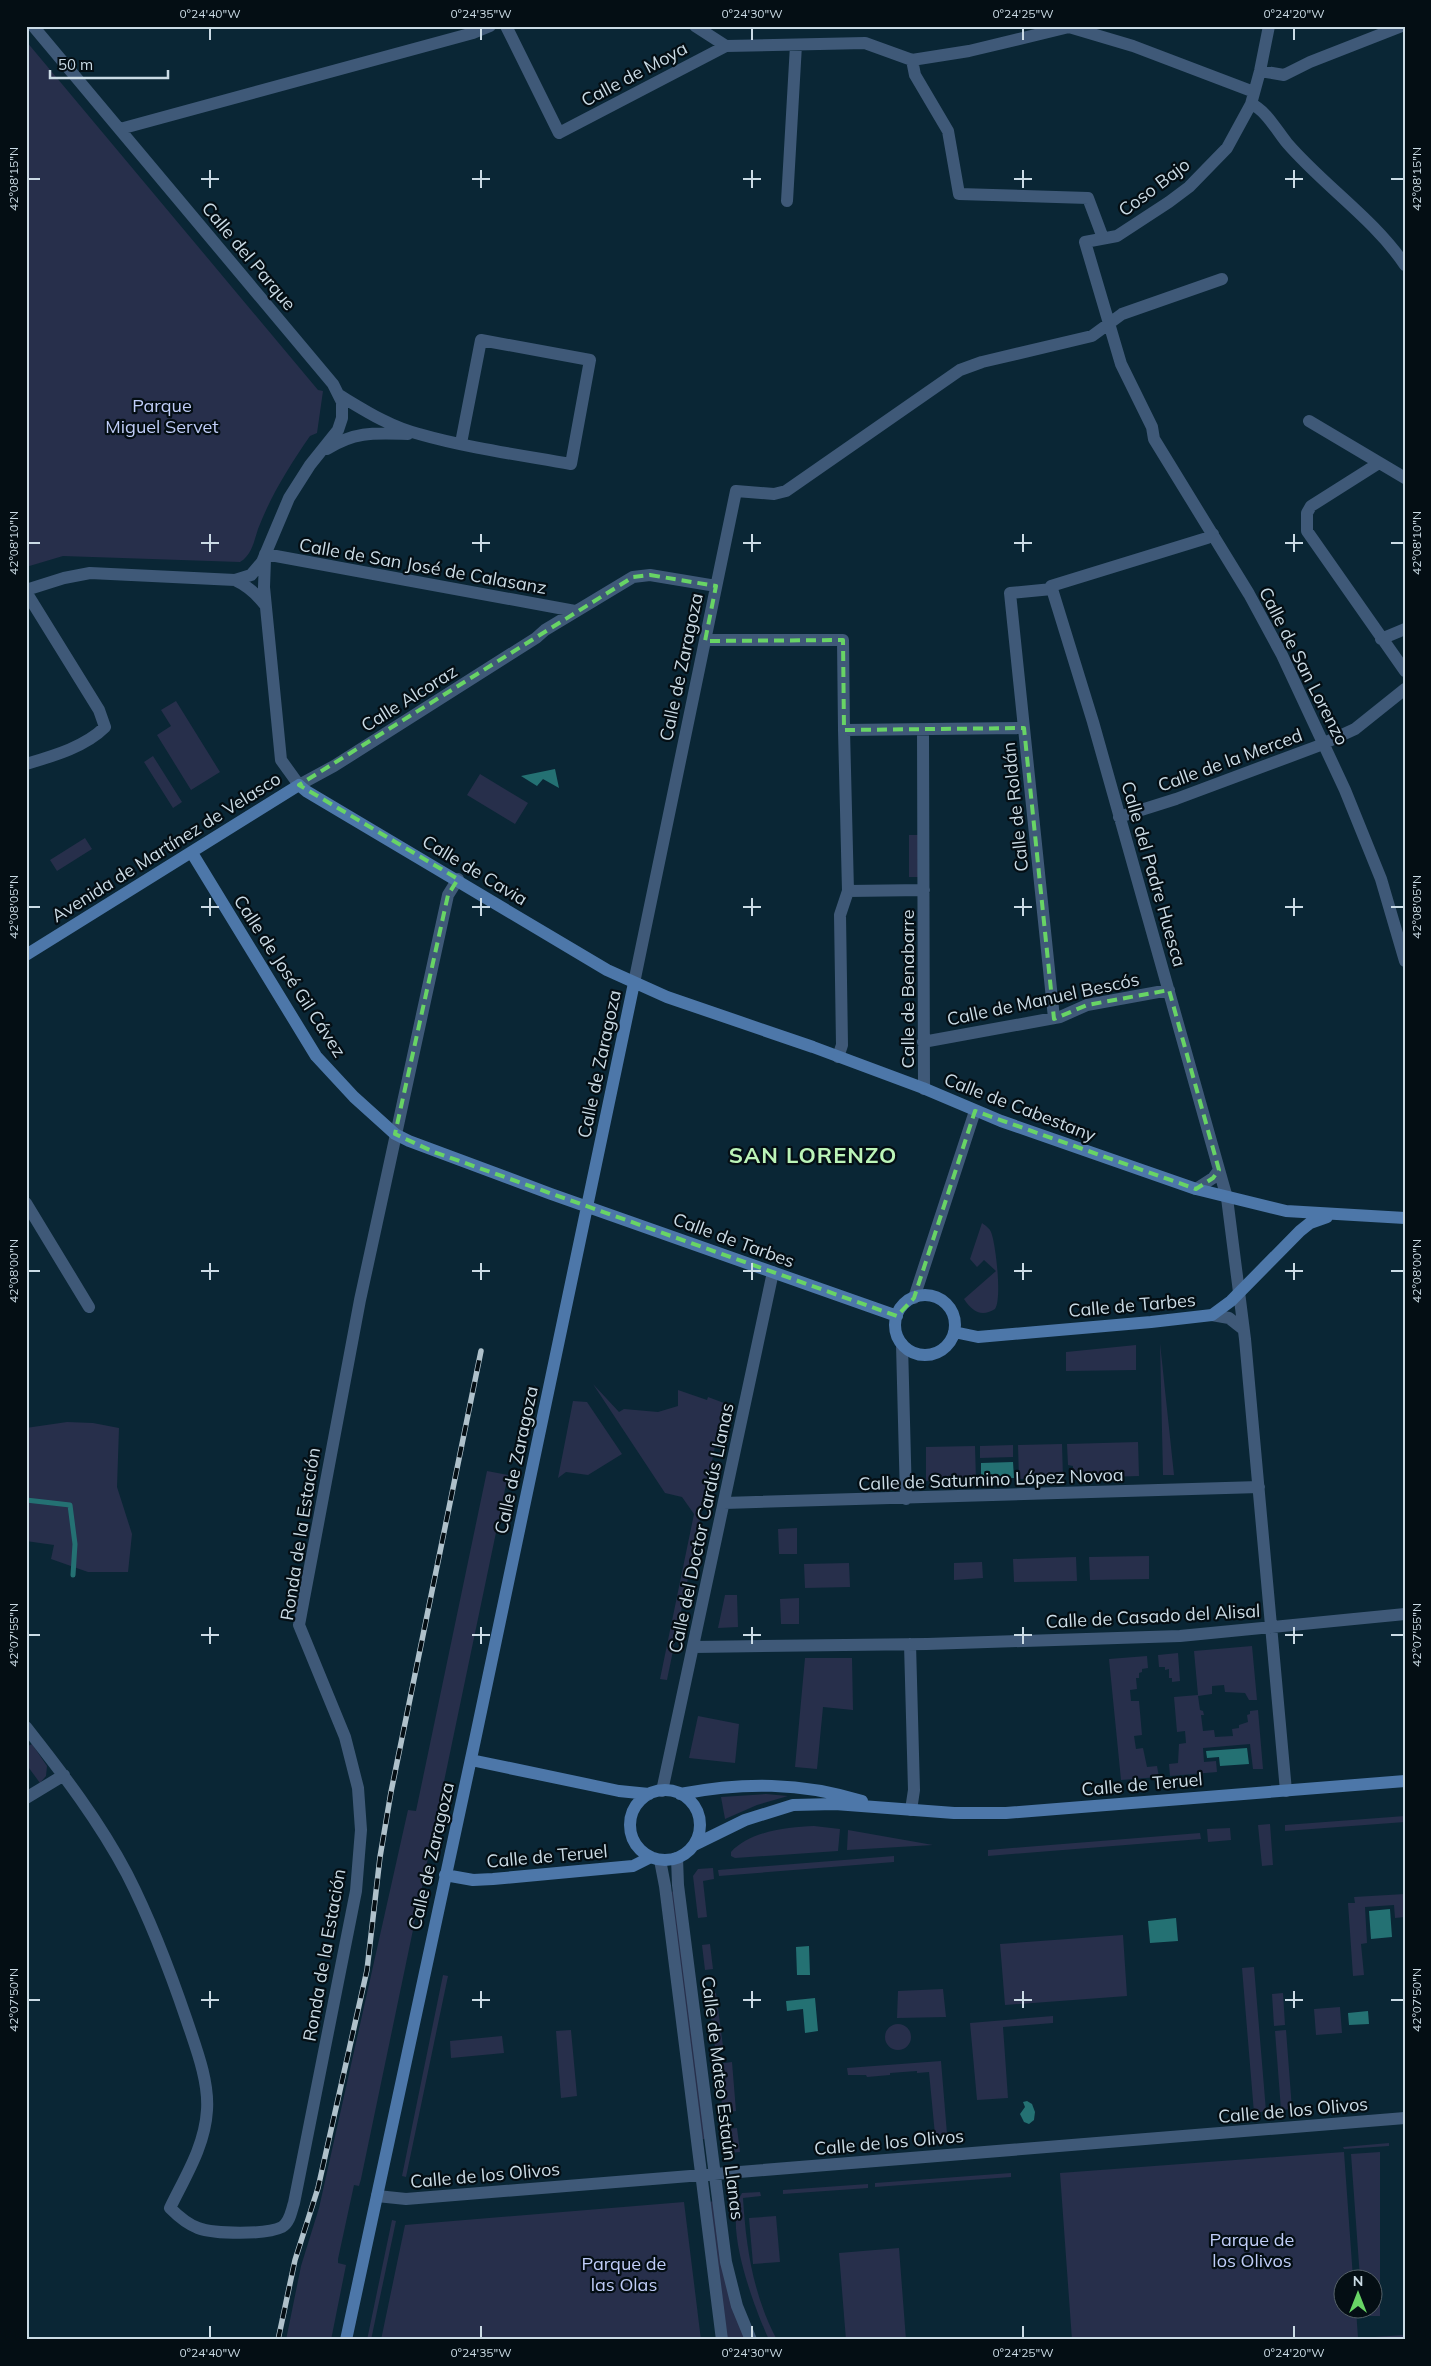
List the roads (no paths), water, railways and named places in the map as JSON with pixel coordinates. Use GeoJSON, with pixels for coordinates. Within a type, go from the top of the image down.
{"type":"FeatureCollection","features":[{"type":"Feature","properties":{"kind":"main road","name":"Avenida de Martínez de Velasco"},"geometry":{"type":"LineString","coordinates":[[26,955],[300,785]]}},
{"type":"Feature","properties":{"kind":"main road","name":"Calle de Cavia"},"geometry":{"type":"LineString","coordinates":[[300,785],[306,791],[607,970],[634,982]]}},
{"type":"Feature","properties":{"kind":"main road","name":"Calle de José Gil Cávez"},"geometry":{"type":"LineString","coordinates":[[192,853],[316,1056],[354,1097],[396,1134],[434,1152],[587,1206]]}},
{"type":"Feature","properties":{"kind":"main road","name":"Calle de Cabestany"},"geometry":{"type":"LineString","coordinates":[[634,982],[667,998],[838,1057],[924,1089],[975,1111],[1196,1189],[1286,1211],[1405,1218]]}},
{"type":"Feature","properties":{"kind":"main road","name":"Calle de Zaragoza"},"geometry":{"type":"LineString","coordinates":[[346,2340],[471,1760],[634,982]]}},
{"type":"Feature","properties":{"kind":"main road","name":"Calle de Tarbes"},"geometry":{"type":"LineString","coordinates":[[587,1206],[897,1316]]}},
{"type":"Feature","properties":{"kind":"main road","name":"Calle de Tarbes"},"geometry":{"type":"LineString","coordinates":[[954,1332],[978,1337],[1200,1318],[1212,1315],[1226,1306],[1300,1231],[1310,1223],[1334,1215]]}},
{"type":"Feature","properties":{"kind":"main road"},"geometry":{"type":"LineString","coordinates":[[930,1296],[945,1302],[954,1316],[954,1332],[947,1345],[933,1354],[916,1353],[902,1344],[896,1327],[897,1316],[904,1305],[914,1298],[930,1296]]}},
{"type":"Feature","properties":{"kind":"main road"},"geometry":{"type":"LineString","coordinates":[[471,1760],[619,1791],[649,1794]]}},
{"type":"Feature","properties":{"kind":"main road","name":"Calle de Teruel"},"geometry":{"type":"LineString","coordinates":[[694,1845],[753,1817],[793,1806],[835,1804],[954,1813],[1006,1813],[1405,1781]]}},
{"type":"Feature","properties":{"kind":"main road","name":"Calle de Teruel"},"geometry":{"type":"LineString","coordinates":[[680,1794],[744,1784],[786,1785],[819,1789],[882,1807]]}},
{"type":"Feature","properties":{"kind":"main road"},"geometry":{"type":"LineString","coordinates":[[662,1790],[680,1794],[695,1807],[700,1820],[699,1833],[694,1845],[687,1853],[678,1858],[656,1859],[638,1847],[630,1831],[632,1813],[642,1799],[649,1794],[662,1790]]}},
{"type":"Feature","properties":{"kind":"main road","name":"Calle de Teruel"},"geometry":{"type":"LineString","coordinates":[[445,1876],[473,1880],[502,1878],[633,1866],[656,1859]]}},
{"type":"Feature","properties":{"kind":"street","name":"Calle del Parque"},"geometry":{"type":"LineString","coordinates":[[33,26],[333,384],[340,395],[387,422],[418,434],[461,443],[571,464],[590,360],[481,340],[461,443]]}},
{"type":"Feature","properties":{"kind":"street"},"geometry":{"type":"LineString","coordinates":[[120,129],[472,33],[490,26]]}},
{"type":"Feature","properties":{"kind":"street"},"geometry":{"type":"LineString","coordinates":[[695,26],[732,46],[865,43],[912,60],[969,51],[1032,31],[1068,27],[1133,46],[1252,98],[1290,145],[1330,187],[1374,226],[1405,265]]}},
{"type":"Feature","properties":{"kind":"street","name":"Coso Bajo"},"geometry":{"type":"LineString","coordinates":[[1085,242],[1117,236],[1189,187],[1227,148],[1252,98],[1260,72],[1269,26]]}},
{"type":"Feature","properties":{"kind":"street"},"geometry":{"type":"LineString","coordinates":[[1260,72],[1284,75],[1310,62],[1402,26]]}},
{"type":"Feature","properties":{"kind":"street","name":"Calle de Moya"},"geometry":{"type":"LineString","coordinates":[[510,27],[559,133],[732,46]]}},
{"type":"Feature","properties":{"kind":"street"},"geometry":{"type":"LineString","coordinates":[[787,201],[796,45]]}},
{"type":"Feature","properties":{"kind":"street"},"geometry":{"type":"LineString","coordinates":[[912,60],[915,75],[948,131],[959,194],[1088,198],[1103,238]]}},
{"type":"Feature","properties":{"kind":"street","name":"Calle de San Lorenzo"},"geometry":{"type":"LineString","coordinates":[[1085,242],[1121,364],[1152,427],[1154,439],[1249,594],[1273,638],[1324,744],[1345,790],[1380,879],[1405,961]]}},
{"type":"Feature","properties":{"kind":"street"},"geometry":{"type":"LineString","coordinates":[[1108,324],[1122,314],[1222,279]]}},
{"type":"Feature","properties":{"kind":"street","name":"Calle de Zaragoza"},"geometry":{"type":"LineString","coordinates":[[634,982],[736,491],[774,494],[786,491],[960,370],[982,362],[1092,336],[1108,324]]}},
{"type":"Feature","properties":{"kind":"street"},"geometry":{"type":"LineString","coordinates":[[26,764],[52,756],[87,740],[105,727],[99,710],[26,591],[64,578],[90,573],[235,580],[251,575],[258,569],[289,498],[310,465],[335,434],[342,418],[340,395]]}},
{"type":"Feature","properties":{"kind":"street"},"geometry":{"type":"LineString","coordinates":[[1309,421],[1405,478]]}},
{"type":"Feature","properties":{"kind":"street","name":"Calle del Parque"},"geometry":{"type":"LineString","coordinates":[[321,453],[339,442],[358,435],[418,434]]}},
{"type":"Feature","properties":{"kind":"street"},"geometry":{"type":"LineString","coordinates":[[1379,463],[1311,506],[1307,513],[1307,531],[1405,671]]}},
{"type":"Feature","properties":{"kind":"street"},"geometry":{"type":"LineString","coordinates":[[1052,589],[1051,586],[1207,538],[1212,534]]}},
{"type":"Feature","properties":{"kind":"street"},"geometry":{"type":"LineString","coordinates":[[265,554],[263,574],[265,605],[281,760],[300,785]]}},
{"type":"Feature","properties":{"kind":"street","name":"Calle de San José de Calasanz"},"geometry":{"type":"LineString","coordinates":[[265,554],[575,611]]}},
{"type":"Feature","properties":{"kind":"street","name":"Calle Alcoraz"},"geometry":{"type":"LineString","coordinates":[[300,785],[334,766],[536,638],[575,611],[625,581],[642,575],[659,576],[716,586]]}},
{"type":"Feature","properties":{"kind":"street"},"geometry":{"type":"LineString","coordinates":[[235,580],[252,590],[265,605]]}},
{"type":"Feature","properties":{"kind":"street","name":"Calle de Roldán"},"geometry":{"type":"LineString","coordinates":[[1052,589],[1010,593],[1054,1018]]}},
{"type":"Feature","properties":{"kind":"street","name":"Calle del Padre Huesca"},"geometry":{"type":"LineString","coordinates":[[1052,589],[1169,990],[1227,1198],[1232,1223],[1259,1487],[1286,1790]]}},
{"type":"Feature","properties":{"kind":"street"},"geometry":{"type":"LineString","coordinates":[[1381,638],[1405,629]]}},
{"type":"Feature","properties":{"kind":"street"},"geometry":{"type":"LineString","coordinates":[[705,640],[843,640],[848,891],[840,915],[842,1045],[838,1057]]}},
{"type":"Feature","properties":{"kind":"street","name":"Calle de la Merced"},"geometry":{"type":"LineString","coordinates":[[1119,817],[1185,796],[1324,744],[1355,729],[1405,689]]}},
{"type":"Feature","properties":{"kind":"street"},"geometry":{"type":"LineString","coordinates":[[844,730],[1024,728]]}},
{"type":"Feature","properties":{"kind":"street","name":"Calle de Benabarre"},"geometry":{"type":"LineString","coordinates":[[922,730],[924,1089]]}},
{"type":"Feature","properties":{"kind":"street"},"geometry":{"type":"LineString","coordinates":[[396,1134],[448,895],[458,880]]}},
{"type":"Feature","properties":{"kind":"street"},"geometry":{"type":"LineString","coordinates":[[848,891],[924,890]]}},
{"type":"Feature","properties":{"kind":"street","name":"Calle de Manuel Bescós"},"geometry":{"type":"LineString","coordinates":[[923,1042],[1054,1018],[1087,1005],[1169,990]]}},
{"type":"Feature","properties":{"kind":"street"},"geometry":{"type":"LineString","coordinates":[[914,1298],[975,1111]]}},
{"type":"Feature","properties":{"kind":"street","name":"Ronda de la Estación"},"geometry":{"type":"LineString","coordinates":[[64,1774],[127,1874],[165,1956],[199,2060],[208,2108],[205,2129],[200,2147],[170,2208],[182,2220],[198,2228],[221,2232],[248,2232],[282,2226],[287,2222],[294,2204],[356,1891],[360,1830],[358,1788],[345,1736],[299,1625],[356,1319],[396,1134]]}},
{"type":"Feature","properties":{"kind":"street"},"geometry":{"type":"LineString","coordinates":[[1196,1189],[1213,1178],[1219,1170]]}},
{"type":"Feature","properties":{"kind":"street"},"geometry":{"type":"LineString","coordinates":[[26,1203],[90,1307]]}},
{"type":"Feature","properties":{"kind":"street"},"geometry":{"type":"LineString","coordinates":[[1236,1271],[1254,1276]]}},
{"type":"Feature","properties":{"kind":"street","name":"Calle del Doctor Cardús Llanas"},"geometry":{"type":"LineString","coordinates":[[662,1790],[774,1272]]}},
{"type":"Feature","properties":{"kind":"street"},"geometry":{"type":"LineString","coordinates":[[1212,1315],[1229,1318],[1243,1329]]}},
{"type":"Feature","properties":{"kind":"street"},"geometry":{"type":"LineString","coordinates":[[902,1344],[906,1499]]}},
{"type":"Feature","properties":{"kind":"street","name":"Calle de Saturnino López Novoa"},"geometry":{"type":"LineString","coordinates":[[724,1503],[1259,1487]]}},
{"type":"Feature","properties":{"kind":"street","name":"Calle de Casado del Alisal"},"geometry":{"type":"LineString","coordinates":[[694,1647],[910,1644],[1180,1636],[1405,1614]]}},
{"type":"Feature","properties":{"kind":"street"},"geometry":{"type":"LineString","coordinates":[[910,1644],[914,1790],[911,1810]]}},
{"type":"Feature","properties":{"kind":"street"},"geometry":{"type":"LineString","coordinates":[[26,1727],[64,1774],[26,1798]]}},
{"type":"Feature","properties":{"kind":"street","name":"Calle de Mateo Estaún Llanas"},"geometry":{"type":"LineString","coordinates":[[678,1858],[679,1894],[726,2262],[737,2306],[751,2340]]}},
{"type":"Feature","properties":{"kind":"street","name":"Calle de Mateo Estaún Llanas"},"geometry":{"type":"LineString","coordinates":[[656,1859],[665,1886],[722,2340]]}},
{"type":"Feature","properties":{"kind":"street","name":"Calle de los Olivos"},"geometry":{"type":"LineString","coordinates":[[376,2196],[406,2199],[1405,2118]]}},
{"type":"Feature","properties":{"kind":"waterway"},"geometry":{"type":"LineString","coordinates":[[26,1500],[70,1505],[75,1544],[73,1575]]}},
{"type":"Feature","properties":{"kind":"railway"},"geometry":{"type":"LineString","coordinates":[[278,2340],[295,2260],[318,2188],[367,1970],[380,1857],[391,1792],[481,1351]]}},
{"type":"Feature","properties":{"kind":"district","name":"SAN LORENZO"},"geometry":{"type":"Point","coordinates":[813,1155]}},
{"type":"Feature","properties":{"kind":"park label","name":"Parque Miguel Servet"},"geometry":{"type":"Point","coordinates":[162,415]}},
{"type":"Feature","properties":{"kind":"park label","name":"Parque de los Olivos"},"geometry":{"type":"Point","coordinates":[1252,2249]}},
{"type":"Feature","properties":{"kind":"park label","name":"Parque de las Olas"},"geometry":{"type":"Point","coordinates":[624,2273]}}]}
